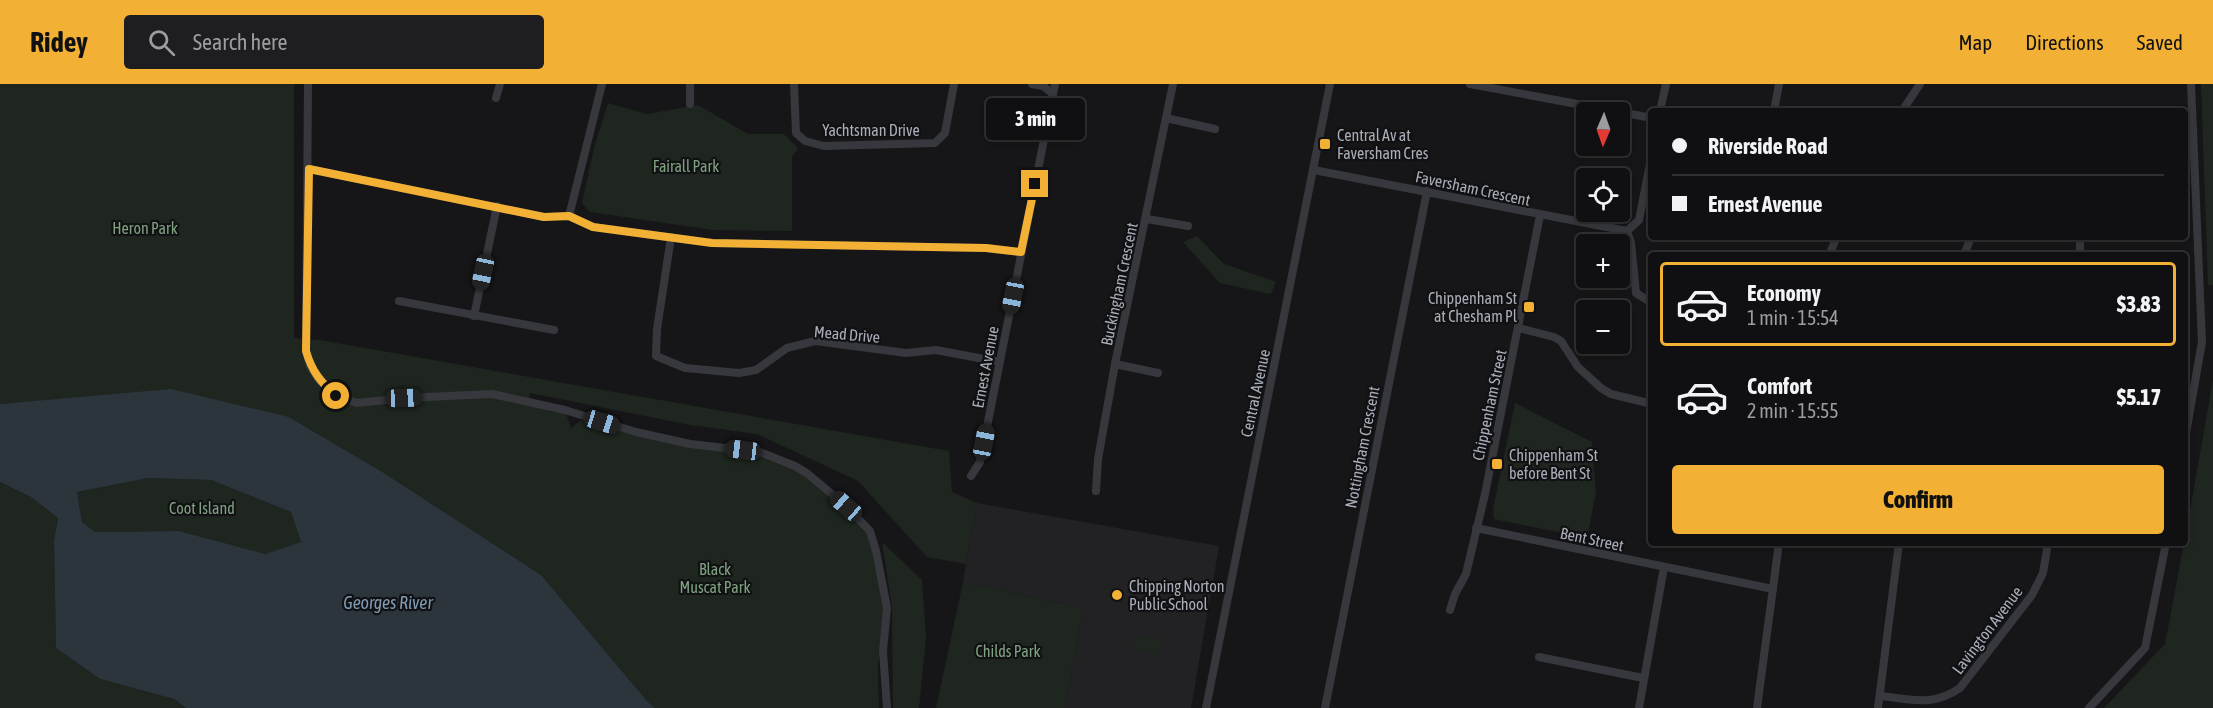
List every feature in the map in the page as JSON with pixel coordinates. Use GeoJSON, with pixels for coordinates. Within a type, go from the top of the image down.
{"type":"FeatureCollection","features":[{"type":"Feature","properties":{"kind":"street"},"geometry":{"type":"LineString","coordinates":[[308,84],[306,351],[310,366],[318,379],[336,396],[357,403],[404,398],[492,394],[565,410],[636,432],[690,444],[760,452],[802,470],[846,506],[870,531],[887,608],[883,651],[887,708]]}},
{"type":"Feature","properties":{"kind":"street"},"geometry":{"type":"LineString","coordinates":[[496,98],[500,84]]}},
{"type":"Feature","properties":{"kind":"street"},"geometry":{"type":"LineString","coordinates":[[569,216],[602,84]]}},
{"type":"Feature","properties":{"kind":"street"},"geometry":{"type":"LineString","coordinates":[[690,84],[690,104]]}},
{"type":"Feature","properties":{"kind":"street","name":"Yachtsman Drive"},"geometry":{"type":"LineString","coordinates":[[794,84],[796,133],[805,141],[824,146],[935,143],[945,133],[954,84]]}},
{"type":"Feature","properties":{"kind":"street"},"geometry":{"type":"LineString","coordinates":[[1032,84],[1042,86],[1053,94]]}},
{"type":"Feature","properties":{"kind":"street","name":"Ernest Avenue"},"geometry":{"type":"LineString","coordinates":[[971,476],[980,462],[1055,84]]}},
{"type":"Feature","properties":{"kind":"street","name":"Buckingham Crescent"},"geometry":{"type":"LineString","coordinates":[[1096,491],[1098,459],[1115,364],[1147,219],[1173,84]]}},
{"type":"Feature","properties":{"kind":"street","name":"Central Avenue"},"geometry":{"type":"LineString","coordinates":[[1206,708],[1330,84]]}},
{"type":"Feature","properties":{"kind":"street"},"geometry":{"type":"LineString","coordinates":[[1470,84],[1648,116]]}},
{"type":"Feature","properties":{"kind":"street"},"geometry":{"type":"LineString","coordinates":[[1661,108],[1666,84]]}},
{"type":"Feature","properties":{"kind":"street"},"geometry":{"type":"LineString","coordinates":[[1775,108],[1779,84]]}},
{"type":"Feature","properties":{"kind":"street"},"geometry":{"type":"LineString","coordinates":[[1904,108],[1920,84]]}},
{"type":"Feature","properties":{"kind":"street"},"geometry":{"type":"LineString","coordinates":[[2188,422],[2202,342],[2189,117],[2191,84]]}},
{"type":"Feature","properties":{"kind":"street"},"geometry":{"type":"LineString","coordinates":[[1166,118],[1215,129]]}},
{"type":"Feature","properties":{"kind":"street"},"geometry":{"type":"LineString","coordinates":[[309,169],[544,217],[569,216],[593,227],[712,243],[986,248],[1021,252]]}},
{"type":"Feature","properties":{"kind":"street","name":"Faversham Crescent"},"geometry":{"type":"LineString","coordinates":[[1314,170],[1628,231]]}},
{"type":"Feature","properties":{"kind":"street"},"geometry":{"type":"LineString","coordinates":[[1648,174],[1639,220],[1628,231],[1636,293],[1648,300]]}},
{"type":"Feature","properties":{"kind":"street","name":"Nottingham Crescent"},"geometry":{"type":"LineString","coordinates":[[1325,708],[1427,191]]}},
{"type":"Feature","properties":{"kind":"street"},"geometry":{"type":"LineString","coordinates":[[474,316],[498,206]]}},
{"type":"Feature","properties":{"kind":"street","name":"Chippenham Street"},"geometry":{"type":"LineString","coordinates":[[1450,610],[1455,594],[1466,574],[1519,328],[1540,215]]}},
{"type":"Feature","properties":{"kind":"street"},"geometry":{"type":"LineString","coordinates":[[1147,219],[1188,226]]}},
{"type":"Feature","properties":{"kind":"street","name":"Mead Drive"},"geometry":{"type":"LineString","coordinates":[[670,237],[657,329],[656,356],[685,368],[739,373],[756,370],[787,348],[815,341],[906,353],[936,350],[1000,362]]}},
{"type":"Feature","properties":{"kind":"street"},"geometry":{"type":"LineString","coordinates":[[399,301],[554,330]]}},
{"type":"Feature","properties":{"kind":"street"},"geometry":{"type":"LineString","coordinates":[[1519,328],[1561,341],[1578,367],[1601,388],[1648,403]]}},
{"type":"Feature","properties":{"kind":"street"},"geometry":{"type":"LineString","coordinates":[[1115,364],[1158,372]]}},
{"type":"Feature","properties":{"kind":"street","name":"Bent Street"},"geometry":{"type":"LineString","coordinates":[[1476,528],[1773,588]]}},
{"type":"Feature","properties":{"kind":"street"},"geometry":{"type":"LineString","coordinates":[[1757,708],[1779,546]]}},
{"type":"Feature","properties":{"kind":"street"},"geometry":{"type":"LineString","coordinates":[[1878,708],[1899,546]]}},
{"type":"Feature","properties":{"kind":"street","name":"Lavington Avenue"},"geometry":{"type":"LineString","coordinates":[[1880,696],[1931,701],[1947,697],[1960,688],[2032,595],[2043,573],[2048,546]]}},
{"type":"Feature","properties":{"kind":"street"},"geometry":{"type":"LineString","coordinates":[[2089,708],[2145,648],[2165,546]]}},
{"type":"Feature","properties":{"kind":"street"},"geometry":{"type":"LineString","coordinates":[[1639,708],[1664,567]]}},
{"type":"Feature","properties":{"kind":"street"},"geometry":{"type":"LineString","coordinates":[[1539,657],[1643,678]]}},
{"type":"Feature","properties":{"kind":"shaded area","name":"Chipping Norton Public School"},"geometry":{"type":"Polygon","coordinates":[[[977,503],[1219,546],[1191,708],[1065,708],[1083,608],[963,582],[977,503]]]}},
{"type":"Feature","properties":{"kind":"green space"},"geometry":{"type":"Polygon","coordinates":[[[0,84],[294,84],[294,338],[320,340],[949,451],[952,492],[977,503],[966,564],[927,557],[858,481],[757,434],[690,425],[530,393],[529,402],[565,410],[571,428],[585,417],[636,432],[760,452],[795,466],[870,531],[887,608],[878,664],[879,708],[655,708],[541,575],[384,473],[289,417],[68,399],[0,404],[0,84]]]}},
{"type":"Feature","properties":{"kind":"green space"},"geometry":{"type":"Polygon","coordinates":[[[2201,84],[2213,84],[2213,285],[2208,285],[2201,84]]]}},
{"type":"Feature","properties":{"kind":"green space","name":"Fairall Park"},"geometry":{"type":"Polygon","coordinates":[[[608,103],[647,114],[698,105],[748,134],[784,134],[798,148],[792,157],[792,231],[713,230],[590,212],[582,203],[594,148],[608,103]]]}},
{"type":"Feature","properties":{"kind":"green space"},"geometry":{"type":"Polygon","coordinates":[[[1197,236],[1224,264],[1276,282],[1271,294],[1220,283],[1183,242],[1197,236]]]}},
{"type":"Feature","properties":{"kind":"green space"},"geometry":{"type":"Polygon","coordinates":[[[2213,380],[2213,708],[2104,708],[2165,644],[2183,546],[2188,546],[2188,522],[2213,380]]]}},
{"type":"Feature","properties":{"kind":"green space"},"geometry":{"type":"Polygon","coordinates":[[[1515,403],[1592,442],[1596,493],[1587,538],[1494,519],[1493,509],[1515,403]]]}},
{"type":"Feature","properties":{"kind":"green space","name":"Coot Island"},"geometry":{"type":"Polygon","coordinates":[[[148,478],[211,480],[291,512],[301,542],[265,554],[179,531],[95,532],[82,522],[77,492],[148,478]]]}},
{"type":"Feature","properties":{"kind":"green space"},"geometry":{"type":"Polygon","coordinates":[[[0,482],[31,497],[58,518],[54,541],[56,648],[100,679],[174,699],[186,708],[0,708],[0,482]]]}},
{"type":"Feature","properties":{"kind":"green space"},"geometry":{"type":"Polygon","coordinates":[[[882,542],[922,580],[926,638],[919,708],[893,708],[892,607],[882,542]]]}},
{"type":"Feature","properties":{"kind":"green space","name":"Childs Park"},"geometry":{"type":"Polygon","coordinates":[[[963,582],[1083,608],[1065,708],[936,708],[963,582]]]}},
{"type":"Feature","properties":{"kind":"green space"},"geometry":{"type":"Polygon","coordinates":[[[1134,634],[1163,639],[1160,655],[1132,650],[1134,634]]]}},
{"type":"Feature","properties":{"kind":"water","name":"Georges River"},"geometry":{"type":"Polygon","coordinates":[[[171,389],[289,417],[384,473],[541,575],[655,708],[186,708],[174,699],[100,679],[56,648],[54,541],[58,518],[31,497],[0,482],[0,404],[171,389]],[[148,478],[77,492],[82,522],[95,532],[179,531],[265,554],[301,542],[291,512],[211,480],[148,478]]]}},
{"type":"Feature","properties":{"kind":"place","name":"Central Av at Faversham Cres"},"geometry":{"type":"Point","coordinates":[1325,144]}},
{"type":"Feature","properties":{"kind":"place","name":"Chippenham St at Chesham Pl"},"geometry":{"type":"Point","coordinates":[1529,307]}},
{"type":"Feature","properties":{"kind":"place","name":"Chippenham St before Bent St"},"geometry":{"type":"Point","coordinates":[1497,464]}},
{"type":"Feature","properties":{"kind":"place","name":"Chipping Norton Public School"},"geometry":{"type":"Point","coordinates":[1117,595]}},
{"type":"Feature","properties":{"kind":"route"},"geometry":{"type":"LineString","coordinates":[[336,396],[318,379],[310,366],[306,351],[309,169],[544,217],[569,216],[593,227],[616,228],[712,243],[986,248],[1021,252],[1035,184]]}},
{"type":"Feature","properties":{"kind":"park label","name":"Heron Park"},"geometry":{"type":"Point","coordinates":[145,228]}},
{"type":"Feature","properties":{"kind":"park label","name":"Black Muscat Park"},"geometry":{"type":"Point","coordinates":[715,578]}}]}
